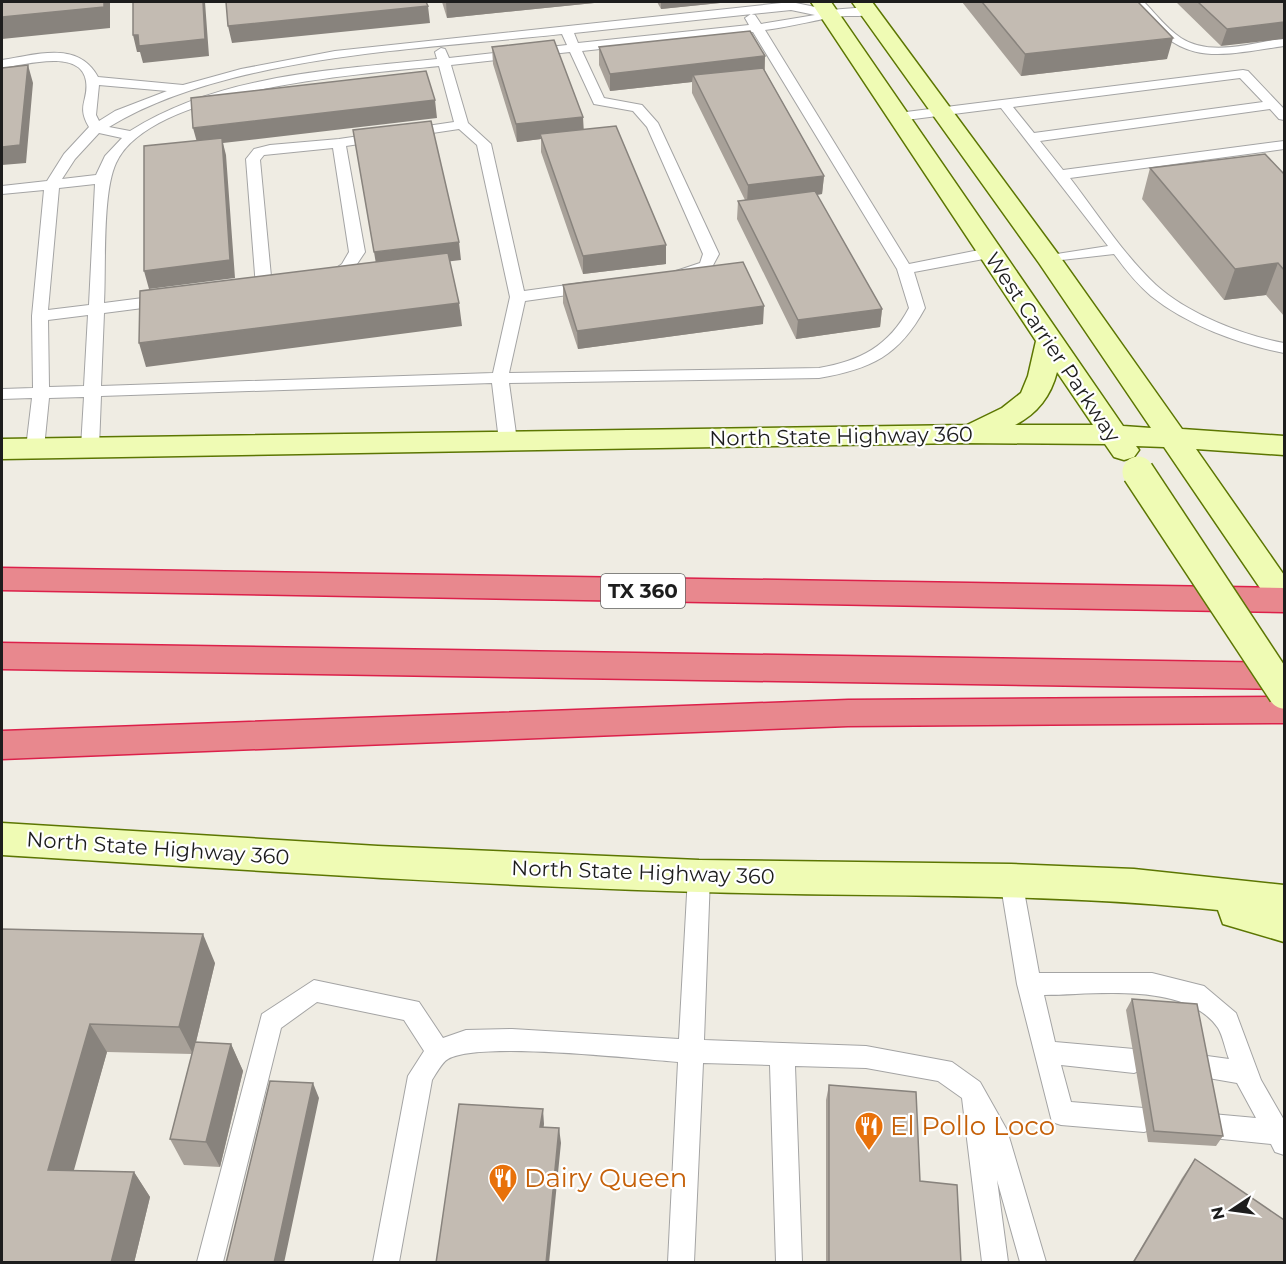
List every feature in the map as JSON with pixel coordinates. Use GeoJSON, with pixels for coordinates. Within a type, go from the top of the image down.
{"type":"FeatureCollection","features":[{"type":"Feature","properties":{"kind":"highway","name":"TX 360"},"geometry":{"type":"LineString","coordinates":[[2,579],[1284,599]]}},
{"type":"Feature","properties":{"kind":"highway"},"geometry":{"type":"LineString","coordinates":[[2,656],[1284,676]]}},
{"type":"Feature","properties":{"kind":"highway"},"geometry":{"type":"LineString","coordinates":[[2,745],[848,713],[1284,710]]}},
{"type":"Feature","properties":{"kind":"main road"},"geometry":{"type":"LineString","coordinates":[[865,6],[1048,259],[1284,599]]}},
{"type":"Feature","properties":{"kind":"main road","name":"West Carrier Parkway"},"geometry":{"type":"LineString","coordinates":[[825,8],[1114,435],[1284,693]]}},
{"type":"Feature","properties":{"kind":"main road"},"geometry":{"type":"LineString","coordinates":[[963,434],[1016,414],[1033,400],[1042,382],[1050,341]]}},
{"type":"Feature","properties":{"kind":"main road","name":"North State Highway 360"},"geometry":{"type":"LineString","coordinates":[[2,449],[963,434],[1114,435],[1174,441],[1284,445]]}},
{"type":"Feature","properties":{"kind":"main road","name":"North State Highway 360"},"geometry":{"type":"LineString","coordinates":[[4,845],[699,876],[1011,880],[1134,885],[1284,901]]}},
{"type":"Feature","properties":{"kind":"main road"},"geometry":{"type":"LineString","coordinates":[[1134,885],[1284,925]]}},
{"type":"Feature","properties":{"kind":"lane"},"geometry":{"type":"LineString","coordinates":[[1138,2],[1171,36],[1186,46],[1205,51],[1284,42]]}},
{"type":"Feature","properties":{"kind":"lane"},"geometry":{"type":"LineString","coordinates":[[35,448],[41,394],[40,316],[52,184],[69,157],[97,128],[120,114],[186,88],[241,73],[335,55],[566,30],[744,6],[825,8],[865,6]]}},
{"type":"Feature","properties":{"kind":"lane"},"geometry":{"type":"LineString","coordinates":[[2,394],[500,378],[819,373],[849,369],[880,354],[906,330],[917,308],[905,269],[744,6]]}},
{"type":"Feature","properties":{"kind":"lane"},"geometry":{"type":"LineString","coordinates":[[90,447],[102,179],[117,150],[148,125],[172,113],[264,85],[297,78],[799,23],[825,8]]}},
{"type":"Feature","properties":{"kind":"lane"},"geometry":{"type":"LineString","coordinates":[[566,30],[599,101],[637,108],[653,126],[711,254],[706,266],[684,274],[660,277]]}},
{"type":"Feature","properties":{"kind":"lane"},"geometry":{"type":"LineString","coordinates":[[438,43],[462,125],[484,144],[518,297],[500,378],[508,441]]}},
{"type":"Feature","properties":{"kind":"lane"},"geometry":{"type":"LineString","coordinates":[[2,64],[61,57],[78,60],[87,69],[93,81],[89,116],[97,128],[134,136]]}},
{"type":"Feature","properties":{"kind":"lane"},"geometry":{"type":"LineString","coordinates":[[898,117],[1243,74],[1284,116]]}},
{"type":"Feature","properties":{"kind":"lane"},"geometry":{"type":"LineString","coordinates":[[93,81],[186,88]]}},
{"type":"Feature","properties":{"kind":"lane"},"geometry":{"type":"LineString","coordinates":[[1004,104],[1150,287],[1166,300],[1258,342],[1284,348]]}},
{"type":"Feature","properties":{"kind":"lane"},"geometry":{"type":"LineString","coordinates":[[1031,138],[1274,105]]}},
{"type":"Feature","properties":{"kind":"lane"},"geometry":{"type":"LineString","coordinates":[[264,287],[253,159],[259,152],[270,149],[339,144],[462,125]]}},
{"type":"Feature","properties":{"kind":"lane"},"geometry":{"type":"LineString","coordinates":[[310,282],[333,279],[348,267],[357,252],[339,144]]}},
{"type":"Feature","properties":{"kind":"lane"},"geometry":{"type":"LineString","coordinates":[[1060,175],[1284,145]]}},
{"type":"Feature","properties":{"kind":"lane"},"geometry":{"type":"LineString","coordinates":[[2,190],[102,179]]}},
{"type":"Feature","properties":{"kind":"lane"},"geometry":{"type":"LineString","coordinates":[[1048,259],[1119,249]]}},
{"type":"Feature","properties":{"kind":"lane"},"geometry":{"type":"LineString","coordinates":[[905,269],[989,253]]}},
{"type":"Feature","properties":{"kind":"lane"},"geometry":{"type":"LineString","coordinates":[[518,297],[601,285]]}},
{"type":"Feature","properties":{"kind":"lane"},"geometry":{"type":"LineString","coordinates":[[40,316],[186,297]]}},
{"type":"Feature","properties":{"kind":"lane"},"geometry":{"type":"LineString","coordinates":[[681,1263],[699,876]]}},
{"type":"Feature","properties":{"kind":"lane"},"geometry":{"type":"LineString","coordinates":[[1011,880],[1029,984],[1061,1113],[1144,1120]]}},
{"type":"Feature","properties":{"kind":"lane"},"geometry":{"type":"LineString","coordinates":[[1029,984],[1152,984],[1196,994],[1227,1021],[1245,1072],[1282,1138]]}},
{"type":"Feature","properties":{"kind":"lane"},"geometry":{"type":"LineString","coordinates":[[210,1263],[271,1022],[314,991],[411,1010],[438,1051]]}},
{"type":"Feature","properties":{"kind":"lane"},"geometry":{"type":"LineString","coordinates":[[386,1263],[420,1076],[438,1051],[466,1041],[512,1040],[691,1052],[866,1057],[943,1070],[971,1090],[998,1139],[1033,1263]]}},
{"type":"Feature","properties":{"kind":"lane"},"geometry":{"type":"LineString","coordinates":[[1046,1052],[1134,1061]]}},
{"type":"Feature","properties":{"kind":"lane"},"geometry":{"type":"LineString","coordinates":[[782,1054],[789,1263]]}},
{"type":"Feature","properties":{"kind":"lane"},"geometry":{"type":"LineString","coordinates":[[1200,1067],[1245,1072]]}},
{"type":"Feature","properties":{"kind":"lane"},"geometry":{"type":"LineString","coordinates":[[971,1090],[995,1263]]}},
{"type":"Feature","properties":{"kind":"lane"},"geometry":{"type":"LineString","coordinates":[[1212,1126],[1282,1138]]}},
{"type":"Feature","properties":{"kind":"building"},"geometry":{"type":"Polygon","coordinates":[[[2,2],[104,2],[104,7],[2,17],[2,2]]]}},
{"type":"Feature","properties":{"kind":"building"},"geometry":{"type":"Polygon","coordinates":[[[133,2],[203,2],[205,39],[139,46],[138,35],[133,35],[133,2]]]}},
{"type":"Feature","properties":{"kind":"building"},"geometry":{"type":"Polygon","coordinates":[[[226,2],[426,2],[428,6],[228,26],[226,2]]]}},
{"type":"Feature","properties":{"kind":"building"},"geometry":{"type":"Polygon","coordinates":[[[982,2],[1138,2],[1173,38],[1025,54],[982,2]]]}},
{"type":"Feature","properties":{"kind":"building"},"geometry":{"type":"Polygon","coordinates":[[[1198,2],[1284,2],[1284,22],[1227,29],[1198,2]]]}},
{"type":"Feature","properties":{"kind":"building"},"geometry":{"type":"Polygon","coordinates":[[[750,31],[765,56],[610,74],[599,47],[750,31]]]}},
{"type":"Feature","properties":{"kind":"building"},"geometry":{"type":"Polygon","coordinates":[[[554,40],[583,117],[516,124],[492,47],[554,40]]]}},
{"type":"Feature","properties":{"kind":"building"},"geometry":{"type":"Polygon","coordinates":[[[28,65],[20,145],[2,147],[2,68],[28,65]]]}},
{"type":"Feature","properties":{"kind":"building"},"geometry":{"type":"Polygon","coordinates":[[[763,68],[824,176],[748,185],[693,75],[763,68]]]}},
{"type":"Feature","properties":{"kind":"building"},"geometry":{"type":"Polygon","coordinates":[[[426,71],[435,100],[193,128],[191,98],[426,71]]]}},
{"type":"Feature","properties":{"kind":"building"},"geometry":{"type":"Polygon","coordinates":[[[431,121],[459,242],[374,252],[353,130],[431,121]]]}},
{"type":"Feature","properties":{"kind":"building"},"geometry":{"type":"Polygon","coordinates":[[[616,126],[666,245],[583,256],[540,134],[616,126]]]}},
{"type":"Feature","properties":{"kind":"building"},"geometry":{"type":"Polygon","coordinates":[[[222,138],[230,260],[144,271],[144,146],[222,138]]]}},
{"type":"Feature","properties":{"kind":"building"},"geometry":{"type":"Polygon","coordinates":[[[1265,154],[1284,174],[1284,270],[1278,263],[1235,269],[1150,168],[1265,154]]]}},
{"type":"Feature","properties":{"kind":"building"},"geometry":{"type":"Polygon","coordinates":[[[815,191],[882,309],[798,320],[738,201],[815,191]]]}},
{"type":"Feature","properties":{"kind":"building"},"geometry":{"type":"Polygon","coordinates":[[[448,253],[459,303],[139,343],[140,291],[448,253]]]}},
{"type":"Feature","properties":{"kind":"building"},"geometry":{"type":"Polygon","coordinates":[[[743,262],[764,306],[577,331],[563,285],[743,262]]]}},
{"type":"Feature","properties":{"kind":"building"},"geometry":{"type":"Polygon","coordinates":[[[2,929],[203,934],[179,1027],[90,1024],[48,1170],[134,1172],[111,1263],[2,1263],[2,929]]]}},
{"type":"Feature","properties":{"kind":"building"},"geometry":{"type":"Polygon","coordinates":[[[1132,999],[1197,1004],[1223,1136],[1154,1131],[1132,999]]]}},
{"type":"Feature","properties":{"kind":"building"},"geometry":{"type":"Polygon","coordinates":[[[195,1042],[231,1044],[206,1142],[170,1139],[195,1042]]]}},
{"type":"Feature","properties":{"kind":"building"},"geometry":{"type":"Polygon","coordinates":[[[270,1081],[313,1083],[274,1263],[226,1263],[270,1081]]]}},
{"type":"Feature","properties":{"kind":"building","name":"El Pollo Loco"},"geometry":{"type":"Polygon","coordinates":[[[829,1085],[916,1092],[920,1181],[957,1185],[961,1263],[829,1263],[829,1085]]]}},
{"type":"Feature","properties":{"kind":"building","name":"Dairy Queen"},"geometry":{"type":"Polygon","coordinates":[[[459,1104],[543,1109],[540,1127],[559,1128],[546,1263],[436,1263],[459,1104]]]}},
{"type":"Feature","properties":{"kind":"building"},"geometry":{"type":"Polygon","coordinates":[[[1195,1159],[1284,1220],[1284,1263],[1133,1263],[1195,1159]]]}},
{"type":"Feature","properties":{"kind":"place","name":"El Pollo Loco"},"geometry":{"type":"Point","coordinates":[869,1152]}},
{"type":"Feature","properties":{"kind":"place","name":"Dairy Queen"},"geometry":{"type":"Point","coordinates":[503,1204]}}]}
